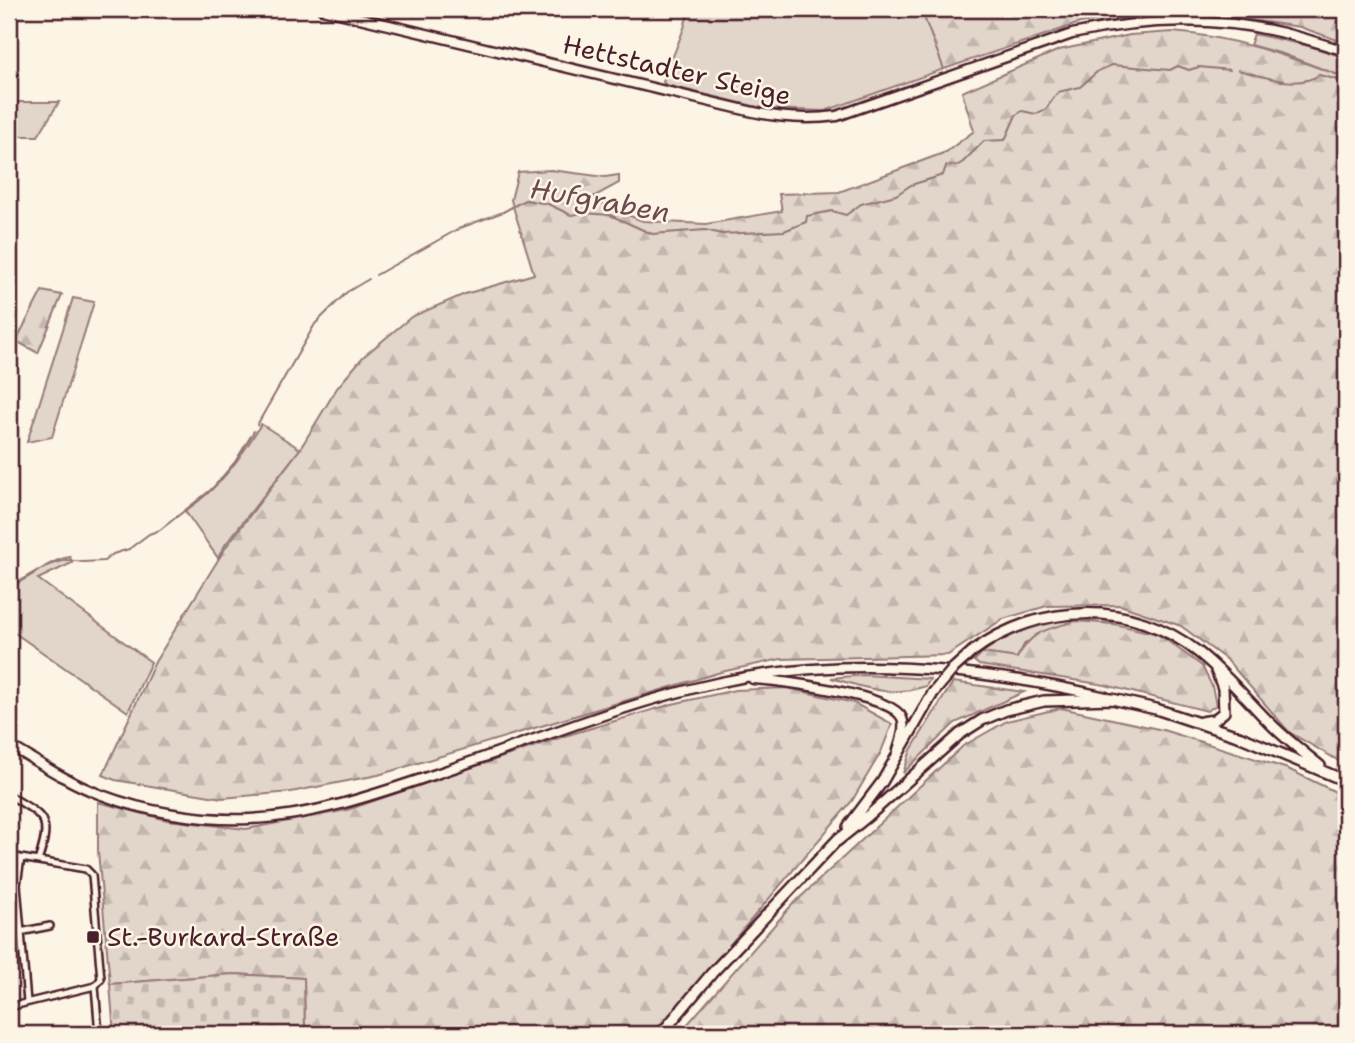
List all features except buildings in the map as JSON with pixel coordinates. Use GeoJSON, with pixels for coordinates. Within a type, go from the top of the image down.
{"type":"FeatureCollection","features":[{"type":"Feature","properties":{"kind":"main road","name":"Hettstadter Steige"},"geometry":{"type":"LineString","coordinates":[[322,9],[779,118],[807,120],[837,116],[1073,34],[1115,26],[1183,20],[1211,22],[1278,32],[1346,51]]}},
{"type":"Feature","properties":{"kind":"main road"},"geometry":{"type":"LineString","coordinates":[[661,1034],[712,973],[836,841],[871,798],[933,693],[954,668],[995,636],[1032,620],[1070,613],[1120,616],[1156,627],[1182,640],[1209,660],[1282,736],[1327,771]]}},
{"type":"Feature","properties":{"kind":"main road"},"geometry":{"type":"LineString","coordinates":[[1197,723],[1214,720],[1224,712],[1225,697],[1221,680],[1209,660]]}},
{"type":"Feature","properties":{"kind":"main road"},"geometry":{"type":"LineString","coordinates":[[9,745],[100,795],[174,814],[253,819],[356,802],[607,715],[718,682],[808,668],[856,666],[957,672],[1027,681],[1156,709],[1241,737],[1346,781]]}},
{"type":"Feature","properties":{"kind":"main road"},"geometry":{"type":"LineString","coordinates":[[740,678],[803,684],[895,709],[904,724],[898,752]]}},
{"type":"Feature","properties":{"kind":"main road"},"geometry":{"type":"LineString","coordinates":[[836,841],[960,734],[982,720],[1006,710],[1044,701],[1112,699]]}},
{"type":"Feature","properties":{"kind":"street"},"geometry":{"type":"LineString","coordinates":[[9,796],[43,818],[46,826],[38,861]]}},
{"type":"Feature","properties":{"kind":"street"},"geometry":{"type":"LineString","coordinates":[[9,856],[86,869],[92,875],[101,979],[95,986],[9,1007]]}},
{"type":"Feature","properties":{"kind":"street"},"geometry":{"type":"LineString","coordinates":[[22,858],[17,885],[27,1002]]}},
{"type":"Feature","properties":{"kind":"street"},"geometry":{"type":"LineString","coordinates":[[20,932],[50,926]]}},
{"type":"Feature","properties":{"kind":"street"},"geometry":{"type":"LineString","coordinates":[[95,986],[99,1034]]}},
{"type":"Feature","properties":{"kind":"green space"},"geometry":{"type":"Polygon","coordinates":[[[689,9],[921,9],[944,69],[825,111],[766,109],[666,85],[663,82],[689,9]]]}},
{"type":"Feature","properties":{"kind":"green space"},"geometry":{"type":"Polygon","coordinates":[[[921,9],[1346,9],[1346,43],[1300,27],[1202,13],[1166,11],[1080,23],[944,69],[921,9]]]}},
{"type":"Feature","properties":{"kind":"green space"},"geometry":{"type":"Polygon","coordinates":[[[1172,32],[1239,43],[1346,78],[1346,765],[1289,732],[1228,661],[1181,626],[1120,605],[1047,606],[1003,619],[948,655],[781,659],[721,672],[378,775],[291,792],[222,798],[115,780],[103,775],[155,662],[226,547],[300,449],[337,388],[363,357],[411,317],[465,294],[534,274],[511,200],[518,172],[551,170],[605,177],[619,175],[619,183],[593,197],[617,211],[643,221],[706,224],[782,211],[779,194],[839,192],[946,152],[974,131],[962,92],[1059,50],[1130,35],[1172,32]]]}},
{"type":"Feature","properties":{"kind":"green space"},"geometry":{"type":"Polygon","coordinates":[[[1254,34],[1309,46],[1346,58],[1346,78],[1283,54],[1250,45],[1254,34]]]}},
{"type":"Feature","properties":{"kind":"green space"},"geometry":{"type":"Polygon","coordinates":[[[9,102],[59,102],[38,136],[9,136],[9,102]]]}},
{"type":"Feature","properties":{"kind":"green space"},"geometry":{"type":"Polygon","coordinates":[[[42,291],[62,295],[38,353],[16,341],[42,291]]]}},
{"type":"Feature","properties":{"kind":"green space"},"geometry":{"type":"Polygon","coordinates":[[[73,298],[94,302],[52,437],[27,442],[73,298]]]}},
{"type":"Feature","properties":{"kind":"green space"},"geometry":{"type":"Polygon","coordinates":[[[261,424],[300,449],[225,545],[218,558],[185,511],[208,493],[228,472],[261,424]]]}},
{"type":"Feature","properties":{"kind":"green space"},"geometry":{"type":"Polygon","coordinates":[[[70,557],[72,563],[38,579],[151,662],[128,712],[9,629],[9,584],[23,580],[53,562],[70,557]]]}},
{"type":"Feature","properties":{"kind":"green space"},"geometry":{"type":"Polygon","coordinates":[[[1075,617],[1103,618],[1114,624],[1076,621],[1025,643],[1017,658],[982,653],[1026,628],[1075,617]]]}},
{"type":"Feature","properties":{"kind":"green space"},"geometry":{"type":"Polygon","coordinates":[[[1076,621],[1114,624],[1158,634],[1202,666],[1212,686],[1216,705],[1207,711],[1105,685],[979,665],[974,661],[982,653],[1017,658],[1029,641],[1041,632],[1076,621]]]}},
{"type":"Feature","properties":{"kind":"green space"},"geometry":{"type":"Polygon","coordinates":[[[864,675],[930,679],[926,686],[913,690],[890,691],[831,678],[864,675]]]}},
{"type":"Feature","properties":{"kind":"green space"},"geometry":{"type":"Polygon","coordinates":[[[953,682],[1024,692],[955,723],[903,773],[911,750],[953,682]]]}},
{"type":"Feature","properties":{"kind":"green space"},"geometry":{"type":"Polygon","coordinates":[[[787,688],[854,703],[892,724],[881,752],[852,801],[654,1034],[305,1034],[304,978],[233,974],[110,984],[98,851],[98,802],[167,820],[246,829],[347,810],[568,735],[672,704],[735,690],[787,688]]]}},
{"type":"Feature","properties":{"kind":"green space"},"geometry":{"type":"Polygon","coordinates":[[[1061,708],[1163,730],[1288,769],[1346,797],[1346,1034],[679,1034],[790,907],[963,746],[1007,721],[1061,708]]]}},
{"type":"Feature","properties":{"kind":"green space"},"geometry":{"type":"Polygon","coordinates":[[[233,974],[304,978],[305,1034],[114,1034],[110,984],[233,974]]]}},
{"type":"Feature","properties":{"kind":"waterway","name":"Hufgraben"},"geometry":{"type":"LineString","coordinates":[[376,275],[460,228],[503,212],[525,200],[548,204],[571,215],[610,215],[652,234],[705,230],[722,234],[784,231],[806,222],[807,216],[832,211],[846,215],[861,204],[896,195],[911,185],[943,175],[946,166],[963,162],[984,141],[1005,140],[1016,115],[1022,111],[1036,114],[1046,109],[1058,92],[1080,87],[1098,71],[1112,65],[1170,70],[1178,66],[1189,70],[1199,67],[1230,70]]}},
{"type":"Feature","properties":{"kind":"waterway","name":"Hufgraben"},"geometry":{"type":"LineString","coordinates":[[1238,70],[1290,82],[1319,75],[1346,82]]}},
{"type":"Feature","properties":{"kind":"waterway","name":"Hufgraben"},"geometry":{"type":"LineString","coordinates":[[257,425],[315,324],[347,292],[369,279]]}},
{"type":"Feature","properties":{"kind":"waterway","name":"Hufgraben"},"geometry":{"type":"LineString","coordinates":[[46,566],[66,560],[104,561],[160,530],[212,489],[235,462],[254,431]]}},
{"type":"Feature","properties":{"kind":"waterway","name":"Hufgraben"},"geometry":{"type":"LineString","coordinates":[[16,583],[38,570]]}},
{"type":"Feature","properties":{"kind":"place","name":"St.-Burkard-Straße"},"geometry":{"type":"Point","coordinates":[93,937]}}]}
